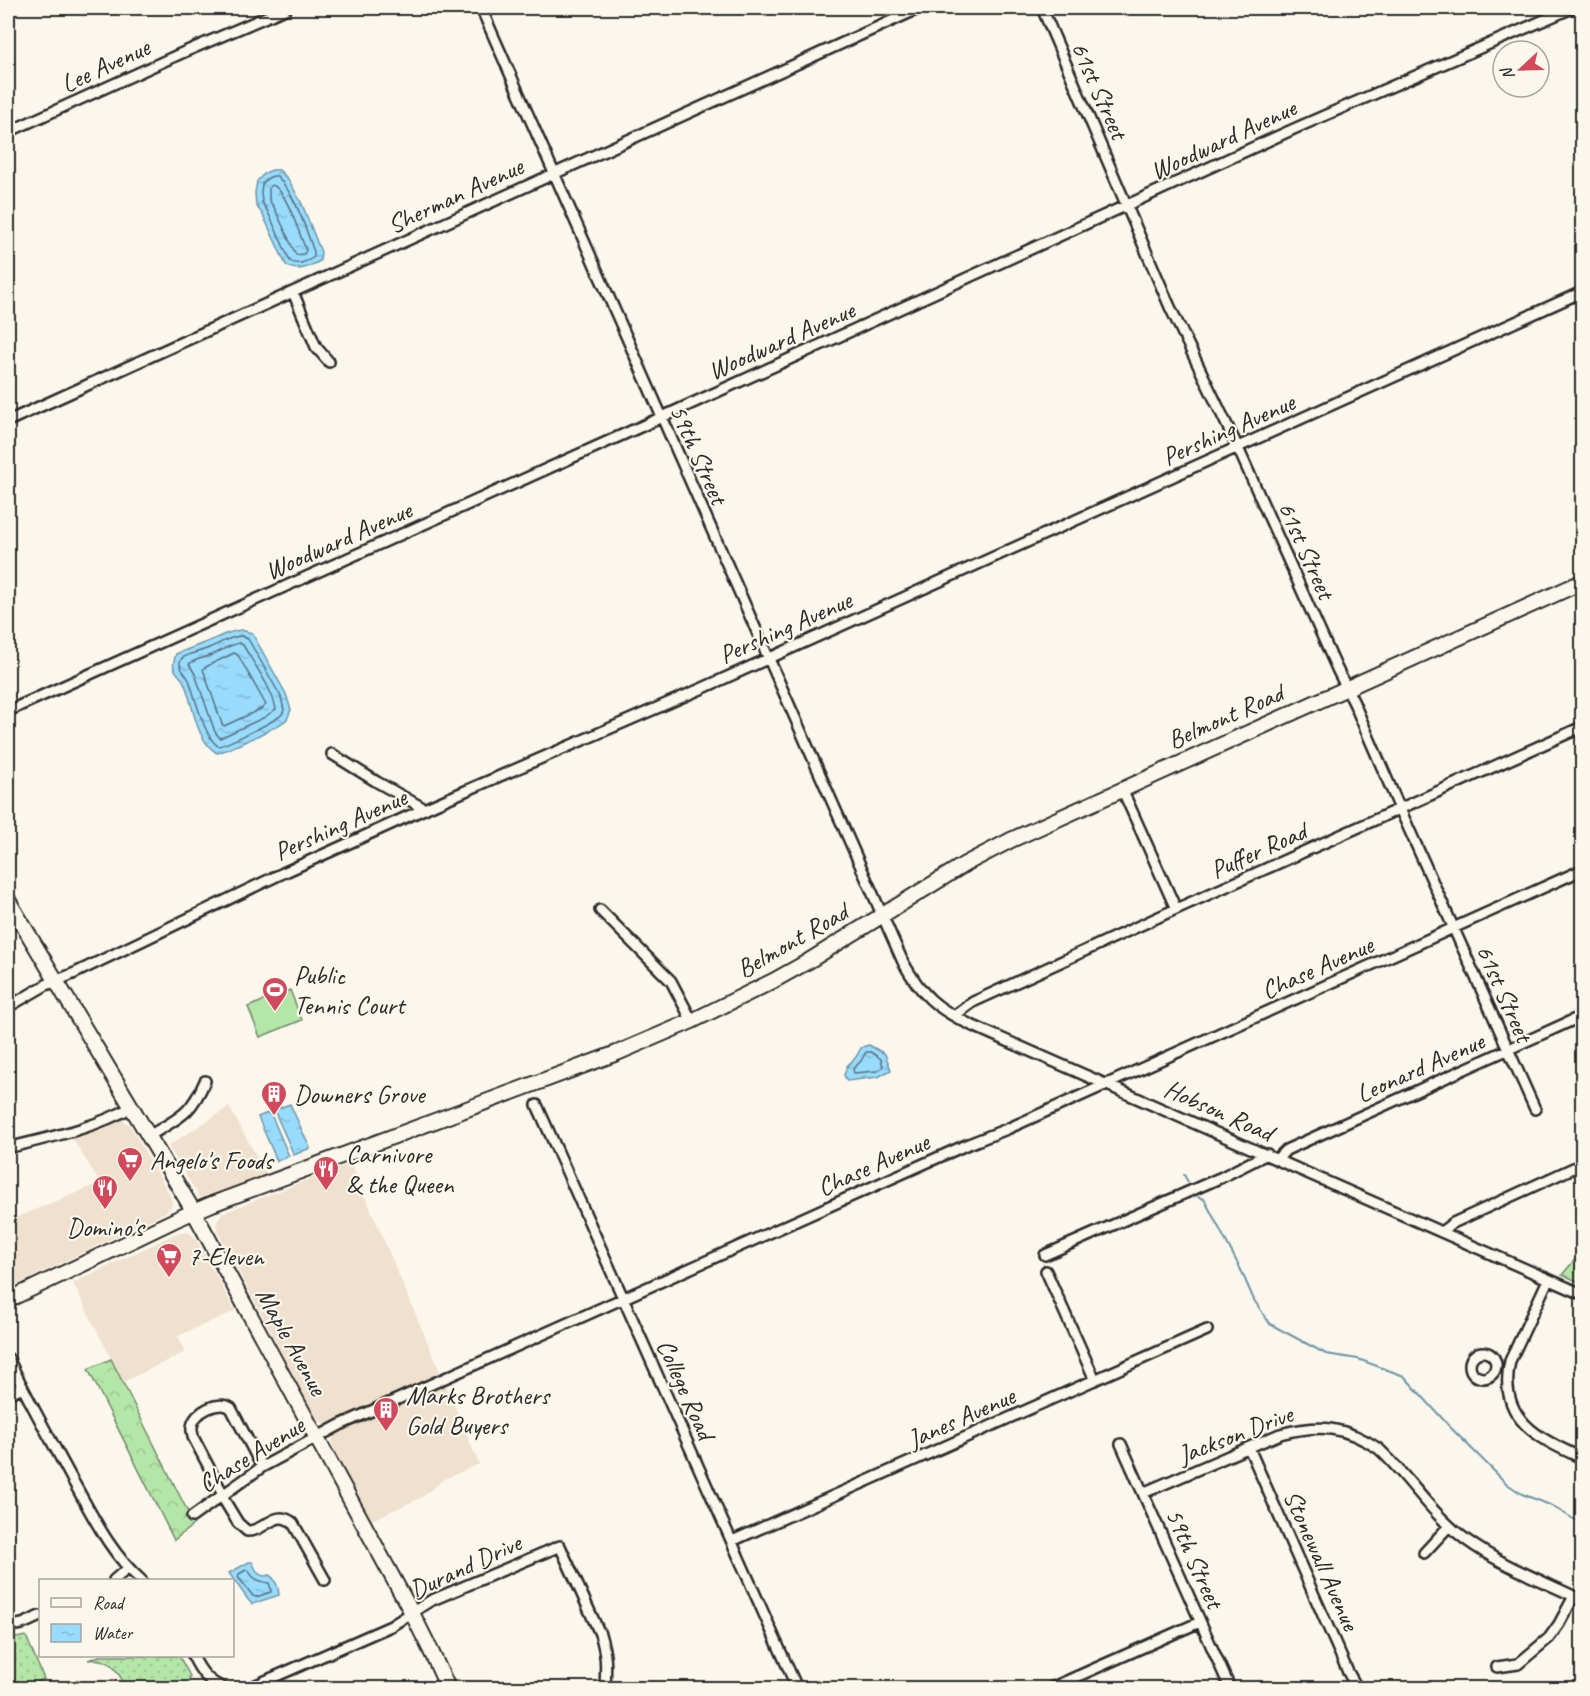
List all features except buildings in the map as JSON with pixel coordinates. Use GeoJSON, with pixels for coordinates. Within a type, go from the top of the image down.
{"type":"FeatureCollection","features":[{"type":"Feature","properties":{"kind":"main road","name":"Belmont Road"},"geometry":{"type":"LineString","coordinates":[[8,1300],[194,1212],[617,1053],[692,1021],[773,981],[841,942],[965,864],[1011,840],[1582,582]]}},
{"type":"Feature","properties":{"kind":"main road","name":"Maple Avenue"},"geometry":{"type":"LineString","coordinates":[[8,900],[194,1212],[412,1613],[448,1689]]}},
{"type":"Feature","properties":{"kind":"street","name":"Lee Avenue"},"geometry":{"type":"LineString","coordinates":[[8,132],[287,8]]}},
{"type":"Feature","properties":{"kind":"street","name":"59th Street"},"geometry":{"type":"LineString","coordinates":[[482,8],[660,418],[882,916]]}},
{"type":"Feature","properties":{"kind":"street","name":"Sherman Avenue"},"geometry":{"type":"LineString","coordinates":[[8,421],[920,8]]}},
{"type":"Feature","properties":{"kind":"street","name":"61st Street"},"geometry":{"type":"LineString","coordinates":[[1041,8],[1128,205],[1170,308],[1238,448],[1535,1109]]}},
{"type":"Feature","properties":{"kind":"street","name":"Woodward Avenue"},"geometry":{"type":"LineString","coordinates":[[8,711],[660,418],[1296,128],[1572,8]]}},
{"type":"Feature","properties":{"kind":"street"},"geometry":{"type":"LineString","coordinates":[[293,292],[316,346],[328,362]]}},
{"type":"Feature","properties":{"kind":"street","name":"Pershing Avenue"},"geometry":{"type":"LineString","coordinates":[[8,1007],[56,981],[283,873],[1238,448],[1582,292]]}},
{"type":"Feature","properties":{"kind":"street","name":"Puffer Road"},"geometry":{"type":"LineString","coordinates":[[954,1016],[973,1002],[1582,727]]}},
{"type":"Feature","properties":{"kind":"street"},"geometry":{"type":"LineString","coordinates":[[332,754],[425,809]]}},
{"type":"Feature","properties":{"kind":"street"},"geometry":{"type":"LineString","coordinates":[[1122,789],[1176,909]]}},
{"type":"Feature","properties":{"kind":"street","name":"Chase Avenue"},"geometry":{"type":"LineString","coordinates":[[192,1517],[262,1467],[317,1437],[501,1352],[966,1145],[1007,1129],[1582,870]]}},
{"type":"Feature","properties":{"kind":"street"},"geometry":{"type":"LineString","coordinates":[[600,910],[671,981],[692,1021]]}},
{"type":"Feature","properties":{"kind":"street","name":"Hobson Road"},"geometry":{"type":"LineString","coordinates":[[882,916],[903,962],[919,988],[931,1001],[954,1016],[1582,1294]]}},
{"type":"Feature","properties":{"kind":"street","name":"Leonard Avenue"},"geometry":{"type":"LineString","coordinates":[[1277,1159],[1287,1150],[1582,1016]]}},
{"type":"Feature","properties":{"kind":"street"},"geometry":{"type":"LineString","coordinates":[[149,1136],[184,1115],[198,1098],[205,1081]]}},
{"type":"Feature","properties":{"kind":"street","name":"College Road"},"geometry":{"type":"LineString","coordinates":[[537,1105],[797,1689]]}},
{"type":"Feature","properties":{"kind":"street"},"geometry":{"type":"LineString","coordinates":[[8,1148],[70,1132],[116,1116],[132,1107]]}},
{"type":"Feature","properties":{"kind":"street"},"geometry":{"type":"LineString","coordinates":[[1045,1255],[1222,1178],[1267,1154]]}},
{"type":"Feature","properties":{"kind":"street"},"geometry":{"type":"LineString","coordinates":[[1442,1232],[1453,1223],[1582,1164]]}},
{"type":"Feature","properties":{"kind":"street"},"geometry":{"type":"LineString","coordinates":[[1046,1271],[1095,1380]]}},
{"type":"Feature","properties":{"kind":"street"},"geometry":{"type":"LineString","coordinates":[[1548,1280],[1510,1362],[1508,1371],[1511,1399],[1518,1416],[1541,1438],[1582,1458]]}},
{"type":"Feature","properties":{"kind":"street","name":"Janes Avenue"},"geometry":{"type":"LineString","coordinates":[[732,1541],[1207,1330]]}},
{"type":"Feature","properties":{"kind":"street"},"geometry":{"type":"LineString","coordinates":[[8,1358],[108,1543],[139,1579]]}},
{"type":"Feature","properties":{"kind":"street"},"geometry":{"type":"LineString","coordinates":[[1496,1368],[1508,1371]]}},
{"type":"Feature","properties":{"kind":"street"},"geometry":{"type":"LineString","coordinates":[[8,1394],[22,1387]]}},
{"type":"Feature","properties":{"kind":"street"},"geometry":{"type":"LineString","coordinates":[[262,1467],[231,1408],[224,1404],[207,1409],[198,1416],[191,1429],[193,1437],[238,1523],[247,1531],[254,1531],[279,1518],[289,1519],[294,1523],[325,1580]]}},
{"type":"Feature","properties":{"kind":"street","name":"Jackson Drive"},"geometry":{"type":"LineString","coordinates":[[1143,1493],[1280,1434],[1304,1429],[1332,1428],[1365,1440],[1388,1457],[1449,1526],[1465,1539],[1498,1559],[1578,1598]]}},
{"type":"Feature","properties":{"kind":"street","name":"59th Street"},"geometry":{"type":"LineString","coordinates":[[1121,1444],[1230,1689]]}},
{"type":"Feature","properties":{"kind":"street","name":"Stonewall Avenue"},"geometry":{"type":"LineString","coordinates":[[1249,1448],[1358,1689]]}},
{"type":"Feature","properties":{"kind":"street"},"geometry":{"type":"LineString","coordinates":[[1424,1553],[1449,1526]]}},
{"type":"Feature","properties":{"kind":"street","name":"Durand Drive"},"geometry":{"type":"LineString","coordinates":[[249,1689],[391,1626],[430,1601],[560,1545],[602,1641],[606,1659],[605,1689]]}},
{"type":"Feature","properties":{"kind":"street"},"geometry":{"type":"LineString","coordinates":[[116,1579],[128,1568]]}},
{"type":"Feature","properties":{"kind":"street"},"geometry":{"type":"LineString","coordinates":[[1497,1667],[1518,1664],[1549,1638],[1578,1598]]}},
{"type":"Feature","properties":{"kind":"street"},"geometry":{"type":"LineString","coordinates":[[9,1624],[17,1625],[39,1616]]}},
{"type":"Feature","properties":{"kind":"street"},"geometry":{"type":"LineString","coordinates":[[1051,1689],[1200,1622]]}},
{"type":"Feature","properties":{"kind":"street"},"geometry":{"type":"LineString","coordinates":[[194,1657],[206,1678],[224,1689]]}},
{"type":"Feature","properties":{"kind":"shaded area"},"geometry":{"type":"Polygon","coordinates":[[[229,1107],[267,1175],[200,1198],[168,1146],[229,1107]]]}},
{"type":"Feature","properties":{"kind":"shaded area"},"geometry":{"type":"Polygon","coordinates":[[[121,1120],[129,1124],[170,1195],[171,1207],[164,1213],[8,1289],[8,1221],[100,1183],[71,1136],[121,1120]]]}},
{"type":"Feature","properties":{"kind":"shaded area"},"geometry":{"type":"Polygon","coordinates":[[[351,1163],[441,1374],[328,1424],[321,1422],[315,1416],[221,1238],[216,1224],[221,1214],[351,1163]]]}},
{"type":"Feature","properties":{"kind":"shaded area"},"geometry":{"type":"Polygon","coordinates":[[[179,1232],[190,1233],[196,1239],[235,1311],[178,1336],[185,1352],[123,1382],[73,1283],[179,1232]]]}},
{"type":"Feature","properties":{"kind":"shaded area"},"geometry":{"type":"Polygon","coordinates":[[[446,1385],[479,1464],[444,1479],[422,1497],[372,1520],[333,1449],[333,1438],[351,1427],[446,1385]]]}},
{"type":"Feature","properties":{"kind":"green space","name":"Public Tennis Court"},"geometry":{"type":"Polygon","coordinates":[[[290,990],[302,1020],[260,1037],[248,1007],[290,990]]]}},
{"type":"Feature","properties":{"kind":"green space"},"geometry":{"type":"Polygon","coordinates":[[[1582,1255],[1582,1283],[1562,1275],[1577,1257],[1582,1255]]]}},
{"type":"Feature","properties":{"kind":"green space"},"geometry":{"type":"Polygon","coordinates":[[[111,1359],[194,1524],[174,1540],[88,1369],[111,1359]]]}},
{"type":"Feature","properties":{"kind":"green space"},"geometry":{"type":"Polygon","coordinates":[[[8,1636],[16,1638],[26,1636],[44,1679],[23,1688],[8,1688],[8,1636]]]}},
{"type":"Feature","properties":{"kind":"green space"},"geometry":{"type":"Polygon","coordinates":[[[96,1657],[180,1657],[190,1676],[187,1688],[127,1688],[116,1670],[108,1663],[88,1660],[96,1657]]]}},
{"type":"Feature","properties":{"kind":"water"},"geometry":{"type":"Polygon","coordinates":[[[272,170],[279,170],[288,179],[302,204],[321,252],[320,261],[307,267],[294,269],[286,265],[256,205],[257,181],[272,170]]]}},
{"type":"Feature","properties":{"kind":"water"},"geometry":{"type":"Polygon","coordinates":[[[241,630],[252,633],[286,694],[291,710],[287,719],[275,727],[217,753],[209,747],[199,730],[187,689],[173,663],[176,654],[241,630]]]}},
{"type":"Feature","properties":{"kind":"water"},"geometry":{"type":"Polygon","coordinates":[[[869,1045],[885,1054],[891,1070],[878,1077],[847,1081],[844,1075],[847,1066],[861,1048],[869,1045]]]}},
{"type":"Feature","properties":{"kind":"water"},"geometry":{"type":"Polygon","coordinates":[[[290,1104],[310,1148],[294,1155],[274,1110],[290,1104]]]}},
{"type":"Feature","properties":{"kind":"water"},"geometry":{"type":"Polygon","coordinates":[[[270,1112],[289,1156],[277,1161],[258,1117],[270,1112]]]}},
{"type":"Feature","properties":{"kind":"water"},"geometry":{"type":"Polygon","coordinates":[[[252,1562],[262,1576],[269,1575],[273,1578],[279,1595],[252,1604],[229,1573],[252,1562]]]}},
{"type":"Feature","properties":{"kind":"waterway"},"geometry":{"type":"LineString","coordinates":[[1184,1175],[1188,1182]]}},
{"type":"Feature","properties":{"kind":"waterway"},"geometry":{"type":"LineString","coordinates":[[1198,1197],[1204,1199],[1254,1300],[1270,1324],[1326,1354],[1358,1359],[1404,1376],[1450,1427],[1507,1484],[1582,1524]]}},
{"type":"Feature","properties":{"kind":"place","name":"Public Tennis Court"},"geometry":{"type":"Point","coordinates":[275,1013]}},
{"type":"Feature","properties":{"kind":"place","name":"Downers Grove"},"geometry":{"type":"Point","coordinates":[274,1117]}},
{"type":"Feature","properties":{"kind":"place","name":"Angelo's Foods"},"geometry":{"type":"Point","coordinates":[130,1183]}},
{"type":"Feature","properties":{"kind":"place","name":"Carnivore & the Queen"},"geometry":{"type":"Point","coordinates":[326,1192]}},
{"type":"Feature","properties":{"kind":"place","name":"Domino's"},"geometry":{"type":"Point","coordinates":[105,1211]}},
{"type":"Feature","properties":{"kind":"place","name":"7-Eleven"},"geometry":{"type":"Point","coordinates":[169,1279]}},
{"type":"Feature","properties":{"kind":"place","name":"Marks Brothers Gold Buyers"},"geometry":{"type":"Point","coordinates":[386,1433]}}]}
